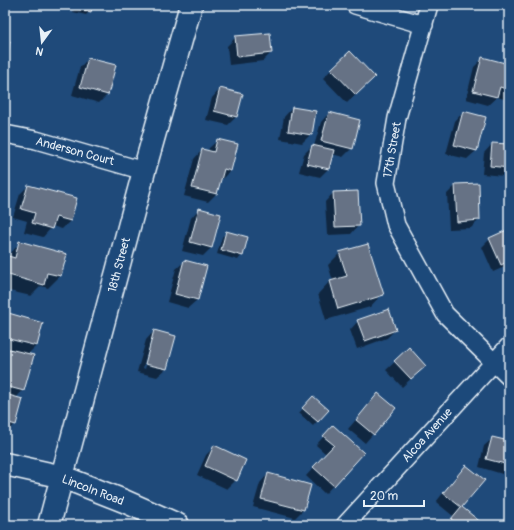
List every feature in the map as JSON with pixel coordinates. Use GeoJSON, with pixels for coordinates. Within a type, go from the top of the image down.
{"type":"FeatureCollection","features":[{"type":"Feature","properties":{"kind":"street","name":"18th Street"},"geometry":{"type":"LineString","coordinates":[[49,525],[144,171],[191,5]]}},
{"type":"Feature","properties":{"kind":"street"},"geometry":{"type":"LineString","coordinates":[[355,5],[424,25]]}},
{"type":"Feature","properties":{"kind":"street","name":"17th Street"},"geometry":{"type":"LineString","coordinates":[[429,5],[397,118],[386,183],[396,224],[445,314],[509,377]]}},
{"type":"Feature","properties":{"kind":"street","name":"Anderson Court"},"geometry":{"type":"LineString","coordinates":[[5,134],[36,140],[144,171]]}},
{"type":"Feature","properties":{"kind":"street","name":"Alcoa Avenue"},"geometry":{"type":"LineString","coordinates":[[345,525],[509,346]]}},
{"type":"Feature","properties":{"kind":"street","name":"Lincoln Road"},"geometry":{"type":"LineString","coordinates":[[5,464],[63,477],[124,501],[178,525]]}},
{"type":"Feature","properties":{"kind":"building"},"geometry":{"type":"Polygon","coordinates":[[[77,5],[93,5],[91,12],[76,8],[77,5]]]}},
{"type":"Feature","properties":{"kind":"building"},"geometry":{"type":"Polygon","coordinates":[[[270,33],[272,53],[237,57],[235,36],[270,33]]]}},
{"type":"Feature","properties":{"kind":"building"},"geometry":{"type":"Polygon","coordinates":[[[5,40],[10,41],[5,70],[5,40]]]}},
{"type":"Feature","properties":{"kind":"building"},"geometry":{"type":"Polygon","coordinates":[[[350,51],[375,77],[356,95],[331,69],[350,51]]]}},
{"type":"Feature","properties":{"kind":"building"},"geometry":{"type":"Polygon","coordinates":[[[482,57],[509,64],[509,90],[500,87],[497,97],[473,91],[482,57]]]}},
{"type":"Feature","properties":{"kind":"building"},"geometry":{"type":"Polygon","coordinates":[[[88,58],[116,65],[108,95],[80,87],[88,58]]]}},
{"type":"Feature","properties":{"kind":"building"},"geometry":{"type":"Polygon","coordinates":[[[220,88],[243,94],[237,117],[214,111],[220,88]]]}},
{"type":"Feature","properties":{"kind":"building"},"geometry":{"type":"Polygon","coordinates":[[[292,107],[316,111],[312,135],[288,131],[292,107]]]}},
{"type":"Feature","properties":{"kind":"building"},"geometry":{"type":"Polygon","coordinates":[[[463,111],[486,117],[477,151],[454,145],[463,111]]]}},
{"type":"Feature","properties":{"kind":"building"},"geometry":{"type":"Polygon","coordinates":[[[329,112],[360,120],[353,149],[321,141],[329,112]]]}},
{"type":"Feature","properties":{"kind":"building"},"geometry":{"type":"Polygon","coordinates":[[[217,139],[238,144],[231,171],[224,169],[217,194],[192,188],[202,149],[214,152],[217,139]]]}},
{"type":"Feature","properties":{"kind":"building"},"geometry":{"type":"Polygon","coordinates":[[[492,143],[509,144],[509,168],[490,166],[492,143]]]}},
{"type":"Feature","properties":{"kind":"building"},"geometry":{"type":"Polygon","coordinates":[[[312,145],[334,150],[329,169],[307,164],[312,145]]]}},
{"type":"Feature","properties":{"kind":"building"},"geometry":{"type":"Polygon","coordinates":[[[479,183],[480,220],[457,222],[455,184],[479,183]]]}},
{"type":"Feature","properties":{"kind":"building"},"geometry":{"type":"Polygon","coordinates":[[[28,185],[77,198],[71,221],[56,217],[52,229],[32,223],[35,213],[21,209],[28,185]]]}},
{"type":"Feature","properties":{"kind":"building"},"geometry":{"type":"Polygon","coordinates":[[[358,191],[360,226],[335,227],[333,192],[358,191]]]}},
{"type":"Feature","properties":{"kind":"building"},"geometry":{"type":"Polygon","coordinates":[[[199,208],[221,214],[212,248],[190,242],[199,208]]]}},
{"type":"Feature","properties":{"kind":"building"},"geometry":{"type":"Polygon","coordinates":[[[509,229],[509,261],[501,265],[489,238],[509,229]]]}},
{"type":"Feature","properties":{"kind":"building"},"geometry":{"type":"Polygon","coordinates":[[[226,231],[248,237],[243,256],[221,250],[226,231]]]}},
{"type":"Feature","properties":{"kind":"building"},"geometry":{"type":"Polygon","coordinates":[[[19,241],[67,254],[61,276],[47,273],[44,285],[5,274],[5,255],[15,258],[19,241]]]}},
{"type":"Feature","properties":{"kind":"building"},"geometry":{"type":"Polygon","coordinates":[[[368,244],[384,295],[338,309],[330,281],[347,276],[339,252],[368,244]]]}},
{"type":"Feature","properties":{"kind":"building"},"geometry":{"type":"Polygon","coordinates":[[[184,260],[207,266],[198,300],[175,294],[184,260]]]}},
{"type":"Feature","properties":{"kind":"building"},"geometry":{"type":"Polygon","coordinates":[[[389,309],[396,330],[365,341],[357,320],[389,309]]]}},
{"type":"Feature","properties":{"kind":"building"},"geometry":{"type":"Polygon","coordinates":[[[5,312],[43,323],[37,346],[5,338],[5,312]]]}},
{"type":"Feature","properties":{"kind":"building"},"geometry":{"type":"Polygon","coordinates":[[[154,330],[176,336],[167,369],[145,364],[154,330]]]}},
{"type":"Feature","properties":{"kind":"building"},"geometry":{"type":"Polygon","coordinates":[[[409,347],[426,366],[411,379],[394,361],[409,347]]]}},
{"type":"Feature","properties":{"kind":"building"},"geometry":{"type":"Polygon","coordinates":[[[5,348],[34,355],[24,391],[5,386],[5,348]]]}},
{"type":"Feature","properties":{"kind":"building"},"geometry":{"type":"Polygon","coordinates":[[[378,393],[396,408],[374,435],[356,420],[378,393]]]}},
{"type":"Feature","properties":{"kind":"building"},"geometry":{"type":"Polygon","coordinates":[[[5,394],[23,399],[16,425],[5,422],[5,394]]]}},
{"type":"Feature","properties":{"kind":"building"},"geometry":{"type":"Polygon","coordinates":[[[313,396],[329,410],[318,422],[302,408],[313,396]]]}},
{"type":"Feature","properties":{"kind":"building"},"geometry":{"type":"Polygon","coordinates":[[[333,425],[364,453],[334,486],[313,467],[334,445],[323,436],[333,425]]]}},
{"type":"Feature","properties":{"kind":"building"},"geometry":{"type":"Polygon","coordinates":[[[492,437],[509,441],[509,465],[486,459],[492,437]]]}},
{"type":"Feature","properties":{"kind":"building"},"geometry":{"type":"Polygon","coordinates":[[[214,445],[246,460],[237,481],[205,466],[214,445]]]}},
{"type":"Feature","properties":{"kind":"building"},"geometry":{"type":"Polygon","coordinates":[[[466,465],[485,480],[462,507],[483,524],[482,525],[458,525],[451,519],[461,507],[443,493],[466,465]]]}},
{"type":"Feature","properties":{"kind":"building"},"geometry":{"type":"Polygon","coordinates":[[[268,473],[311,485],[304,510],[261,499],[268,473]]]}}]}
